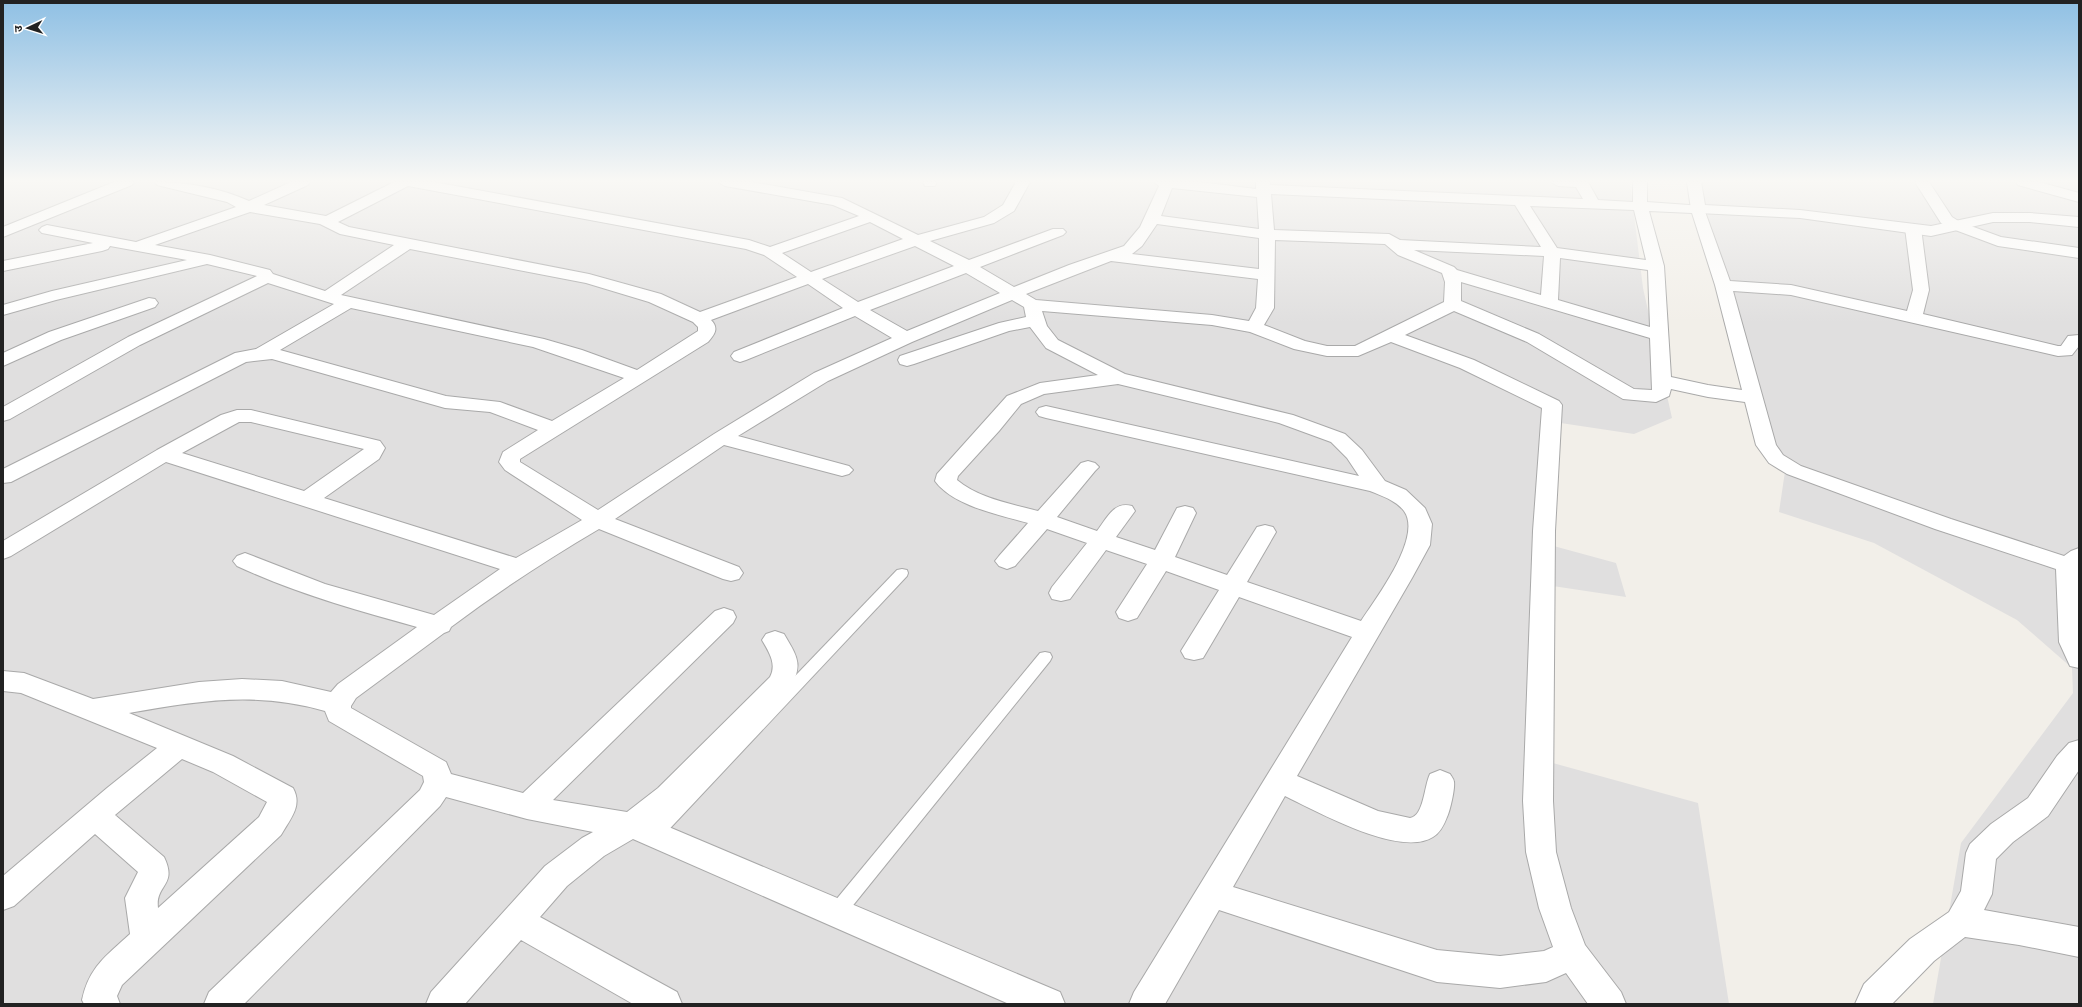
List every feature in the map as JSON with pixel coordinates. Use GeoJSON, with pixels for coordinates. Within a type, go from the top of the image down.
{"type":"FeatureCollection","features":[{"type":"Feature","properties":{"kind":"street"},"geometry":{"type":"LineString","coordinates":[[137,247],[187,229]]}},
{"type":"Feature","properties":{"kind":"street"},"geometry":{"type":"LineString","coordinates":[[342,229],[589,279],[655,298],[699,318],[707,326],[707,332],[702,338],[510,456],[509,462],[512,466],[598,520],[731,573]]}},
{"type":"Feature","properties":{"kind":"street"},"geometry":{"type":"LineString","coordinates":[[663,229],[749,245],[770,252],[807,278],[856,309],[907,349]]}},
{"type":"Feature","properties":{"kind":"street"},"geometry":{"type":"LineString","coordinates":[[770,252],[836,229]]}},
{"type":"Feature","properties":{"kind":"street"},"geometry":{"type":"LineString","coordinates":[[894,229],[967,266],[1027,307],[1043,335],[1052,344],[1118,378],[1286,419],[1315,428],[1338,438],[1355,454],[1377,486]]}},
{"type":"Feature","properties":{"kind":"street"},"geometry":{"type":"LineString","coordinates":[[699,318],[916,240],[957,229]]}},
{"type":"Feature","properties":{"kind":"street"},"geometry":{"type":"LineString","coordinates":[[907,349],[1005,327],[1075,268],[1130,249],[1135,245],[1145,229]]}},
{"type":"Feature","properties":{"kind":"street"},"geometry":{"type":"LineString","coordinates":[[1228,229],[1267,234],[1389,239],[1404,252],[1448,270],[1453,274],[1660,335]]}},
{"type":"Feature","properties":{"kind":"street"},"geometry":{"type":"LineString","coordinates":[[1254,327],[1265,308],[1267,229]]}},
{"type":"Feature","properties":{"kind":"street"},"geometry":{"type":"LineString","coordinates":[[1537,229],[1552,252],[1549,303]]}},
{"type":"Feature","properties":{"kind":"street"},"geometry":{"type":"LineString","coordinates":[[221,1004],[274,950],[430,798],[439,784],[436,770],[339,714],[338,704],[347,691],[440,625],[483,591],[519,567],[598,520],[721,438],[821,377],[1027,307],[1182,317],[1254,327],[1300,345],[1327,351],[1358,351],[1453,304],[1534,338],[1630,396],[1656,396],[1662,392],[1662,381],[1656,266],[1646,229]]}},
{"type":"Feature","properties":{"kind":"street"},"geometry":{"type":"LineString","coordinates":[[1705,229],[1723,285],[1769,452],[1776,459],[1794,470],[1943,524],[2073,560],[2074,594],[2072,642],[2079,659]]}},
{"type":"Feature","properties":{"kind":"street"},"geometry":{"type":"LineString","coordinates":[[1913,229],[1921,290],[1914,317]]}},
{"type":"Feature","properties":{"kind":"street"},"geometry":{"type":"LineString","coordinates":[[1927,229],[1950,229]]}},
{"type":"Feature","properties":{"kind":"street"},"geometry":{"type":"LineString","coordinates":[[1967,229],[2004,242],[2079,252]]}},
{"type":"Feature","properties":{"kind":"street"},"geometry":{"type":"LineString","coordinates":[[47,230],[210,260],[264,273],[266,277],[299,290],[348,303],[538,343],[638,377]]}},
{"type":"Feature","properties":{"kind":"street"},"geometry":{"type":"LineString","coordinates":[[740,356],[856,309],[1058,232]]}},
{"type":"Feature","properties":{"kind":"street"},"geometry":{"type":"LineString","coordinates":[[3,266],[60,253],[117,243]]}},
{"type":"Feature","properties":{"kind":"street"},"geometry":{"type":"LineString","coordinates":[[326,297],[408,243]]}},
{"type":"Feature","properties":{"kind":"street"},"geometry":{"type":"LineString","coordinates":[[1395,244],[1552,252],[1656,266]]}},
{"type":"Feature","properties":{"kind":"street"},"geometry":{"type":"LineString","coordinates":[[1110,256],[1266,275]]}},
{"type":"Feature","properties":{"kind":"street"},"geometry":{"type":"LineString","coordinates":[[3,310],[52,296],[210,260]]}},
{"type":"Feature","properties":{"kind":"street"},"geometry":{"type":"LineString","coordinates":[[1453,274],[1454,282],[1451,295],[1453,304]]}},
{"type":"Feature","properties":{"kind":"street"},"geometry":{"type":"LineString","coordinates":[[3,415],[134,341],[258,283],[266,277]]}},
{"type":"Feature","properties":{"kind":"street"},"geometry":{"type":"LineString","coordinates":[[1723,285],[1791,290],[2058,350],[2066,351],[2074,340],[2079,340]]}},
{"type":"Feature","properties":{"kind":"street"},"geometry":{"type":"LineString","coordinates":[[3,360],[55,336],[149,303]]}},
{"type":"Feature","properties":{"kind":"street"},"geometry":{"type":"LineString","coordinates":[[261,354],[348,303]]}},
{"type":"Feature","properties":{"kind":"street"},"geometry":{"type":"LineString","coordinates":[[103,319],[156,331]]}},
{"type":"Feature","properties":{"kind":"street"},"geometry":{"type":"LineString","coordinates":[[1390,336],[1467,364],[1552,405],[1544,531],[1538,801],[1541,852],[1555,908],[1572,954],[1609,1004]]}},
{"type":"Feature","properties":{"kind":"street"},"geometry":{"type":"LineString","coordinates":[[3,477],[204,374],[241,357],[261,354],[273,354],[445,402],[493,406],[554,429]]}},
{"type":"Feature","properties":{"kind":"street"},"geometry":{"type":"LineString","coordinates":[[1118,378],[1040,389],[1014,400],[992,427],[948,474],[946,481],[951,487],[965,495],[1101,540],[1368,633]]}},
{"type":"Feature","properties":{"kind":"street"},"geometry":{"type":"LineString","coordinates":[[1662,381],[1708,391],[1754,396]]}},
{"type":"Feature","properties":{"kind":"street"},"geometry":{"type":"LineString","coordinates":[[1046,412],[1377,486],[1398,495],[1414,508],[1420,524],[1418,545],[1368,633],[1146,1004]]}},
{"type":"Feature","properties":{"kind":"street"},"geometry":{"type":"LineString","coordinates":[[3,551],[164,454],[228,419],[237,416],[251,416],[373,445],[375,448],[372,455],[307,498]]}},
{"type":"Feature","properties":{"kind":"street"},"geometry":{"type":"LineString","coordinates":[[721,438],[842,470]]}},
{"type":"Feature","properties":{"kind":"street"},"geometry":{"type":"LineString","coordinates":[[164,454],[307,498],[519,567]]}},
{"type":"Feature","properties":{"kind":"street"},"geometry":{"type":"LineString","coordinates":[[1006,562],[1088,467]]}},
{"type":"Feature","properties":{"kind":"street"},"geometry":{"type":"LineString","coordinates":[[1061,593],[1124,511]]}},
{"type":"Feature","properties":{"kind":"street"},"geometry":{"type":"LineString","coordinates":[[1128,612],[1161,561],[1185,513]]}},
{"type":"Feature","properties":{"kind":"street"},"geometry":{"type":"LineString","coordinates":[[1194,651],[1265,532]]}},
{"type":"Feature","properties":{"kind":"street"},"geometry":{"type":"LineString","coordinates":[[245,561],[274,575],[304,585],[440,625]]}},
{"type":"Feature","properties":{"kind":"street"},"geometry":{"type":"LineString","coordinates":[[527,806],[724,617]]}},
{"type":"Feature","properties":{"kind":"street"},"geometry":{"type":"LineString","coordinates":[[443,1004],[556,876],[593,847],[643,830],[668,796],[779,684],[785,675],[787,668],[775,640]]}},
{"type":"Feature","properties":{"kind":"street"},"geometry":{"type":"LineString","coordinates":[[3,681],[24,683],[180,745],[223,764],[283,796],[281,809],[270,826],[110,974],[102,986],[99,1000],[103,1004]]}},
{"type":"Feature","properties":{"kind":"street"},"geometry":{"type":"LineString","coordinates":[[92,709],[198,692],[262,689],[300,694],[338,704]]}},
{"type":"Feature","properties":{"kind":"street"},"geometry":{"type":"LineString","coordinates":[[3,896],[180,745]]}},
{"type":"Feature","properties":{"kind":"street"},"geometry":{"type":"LineString","coordinates":[[1872,1004],[1876,996],[1922,950],[1960,922],[1976,894],[1981,853],[2002,833],[2038,807],[2067,764],[2079,752]]}},
{"type":"Feature","properties":{"kind":"street"},"geometry":{"type":"LineString","coordinates":[[1280,780],[1381,826],[1404,832],[1421,830],[1432,819],[1440,782]]}},
{"type":"Feature","properties":{"kind":"street"},"geometry":{"type":"LineString","coordinates":[[439,784],[558,814],[643,830],[1048,1004]]}},
{"type":"Feature","properties":{"kind":"street"},"geometry":{"type":"LineString","coordinates":[[95,816],[153,866],[154,875],[141,898],[147,940]]}},
{"type":"Feature","properties":{"kind":"street"},"geometry":{"type":"LineString","coordinates":[[1212,894],[1437,966],[1500,972],[1546,966],[1572,954]]}},
{"type":"Feature","properties":{"kind":"street"},"geometry":{"type":"LineString","coordinates":[[516,920],[665,1004]]}},
{"type":"Feature","properties":{"kind":"street"},"geometry":{"type":"LineString","coordinates":[[1960,922],[2019,930],[2079,942]]}},
{"type":"Feature","properties":{"kind":"lane"},"geometry":{"type":"LineString","coordinates":[[643,830],[902,574]]}},
{"type":"Feature","properties":{"kind":"lane"},"geometry":{"type":"LineString","coordinates":[[836,913],[1045,657]]}},
{"type":"Feature","properties":{"kind":"shaded area"},"geometry":{"type":"Polygon","coordinates":[[[3,229],[1636,229],[1643,288],[1672,418],[1634,434],[1554,422],[1550,545],[1616,563],[1626,597],[1546,585],[1531,757],[1698,803],[1729,1004],[3,1004],[3,229]]]}},
{"type":"Feature","properties":{"kind":"shaded area"},"geometry":{"type":"Polygon","coordinates":[[[1712,229],[2079,229],[2079,1004],[1933,1004],[1961,843],[2073,693],[2072,668],[2017,620],[1874,543],[1779,512],[1787,458],[1775,450],[1712,229]]]}}]}
